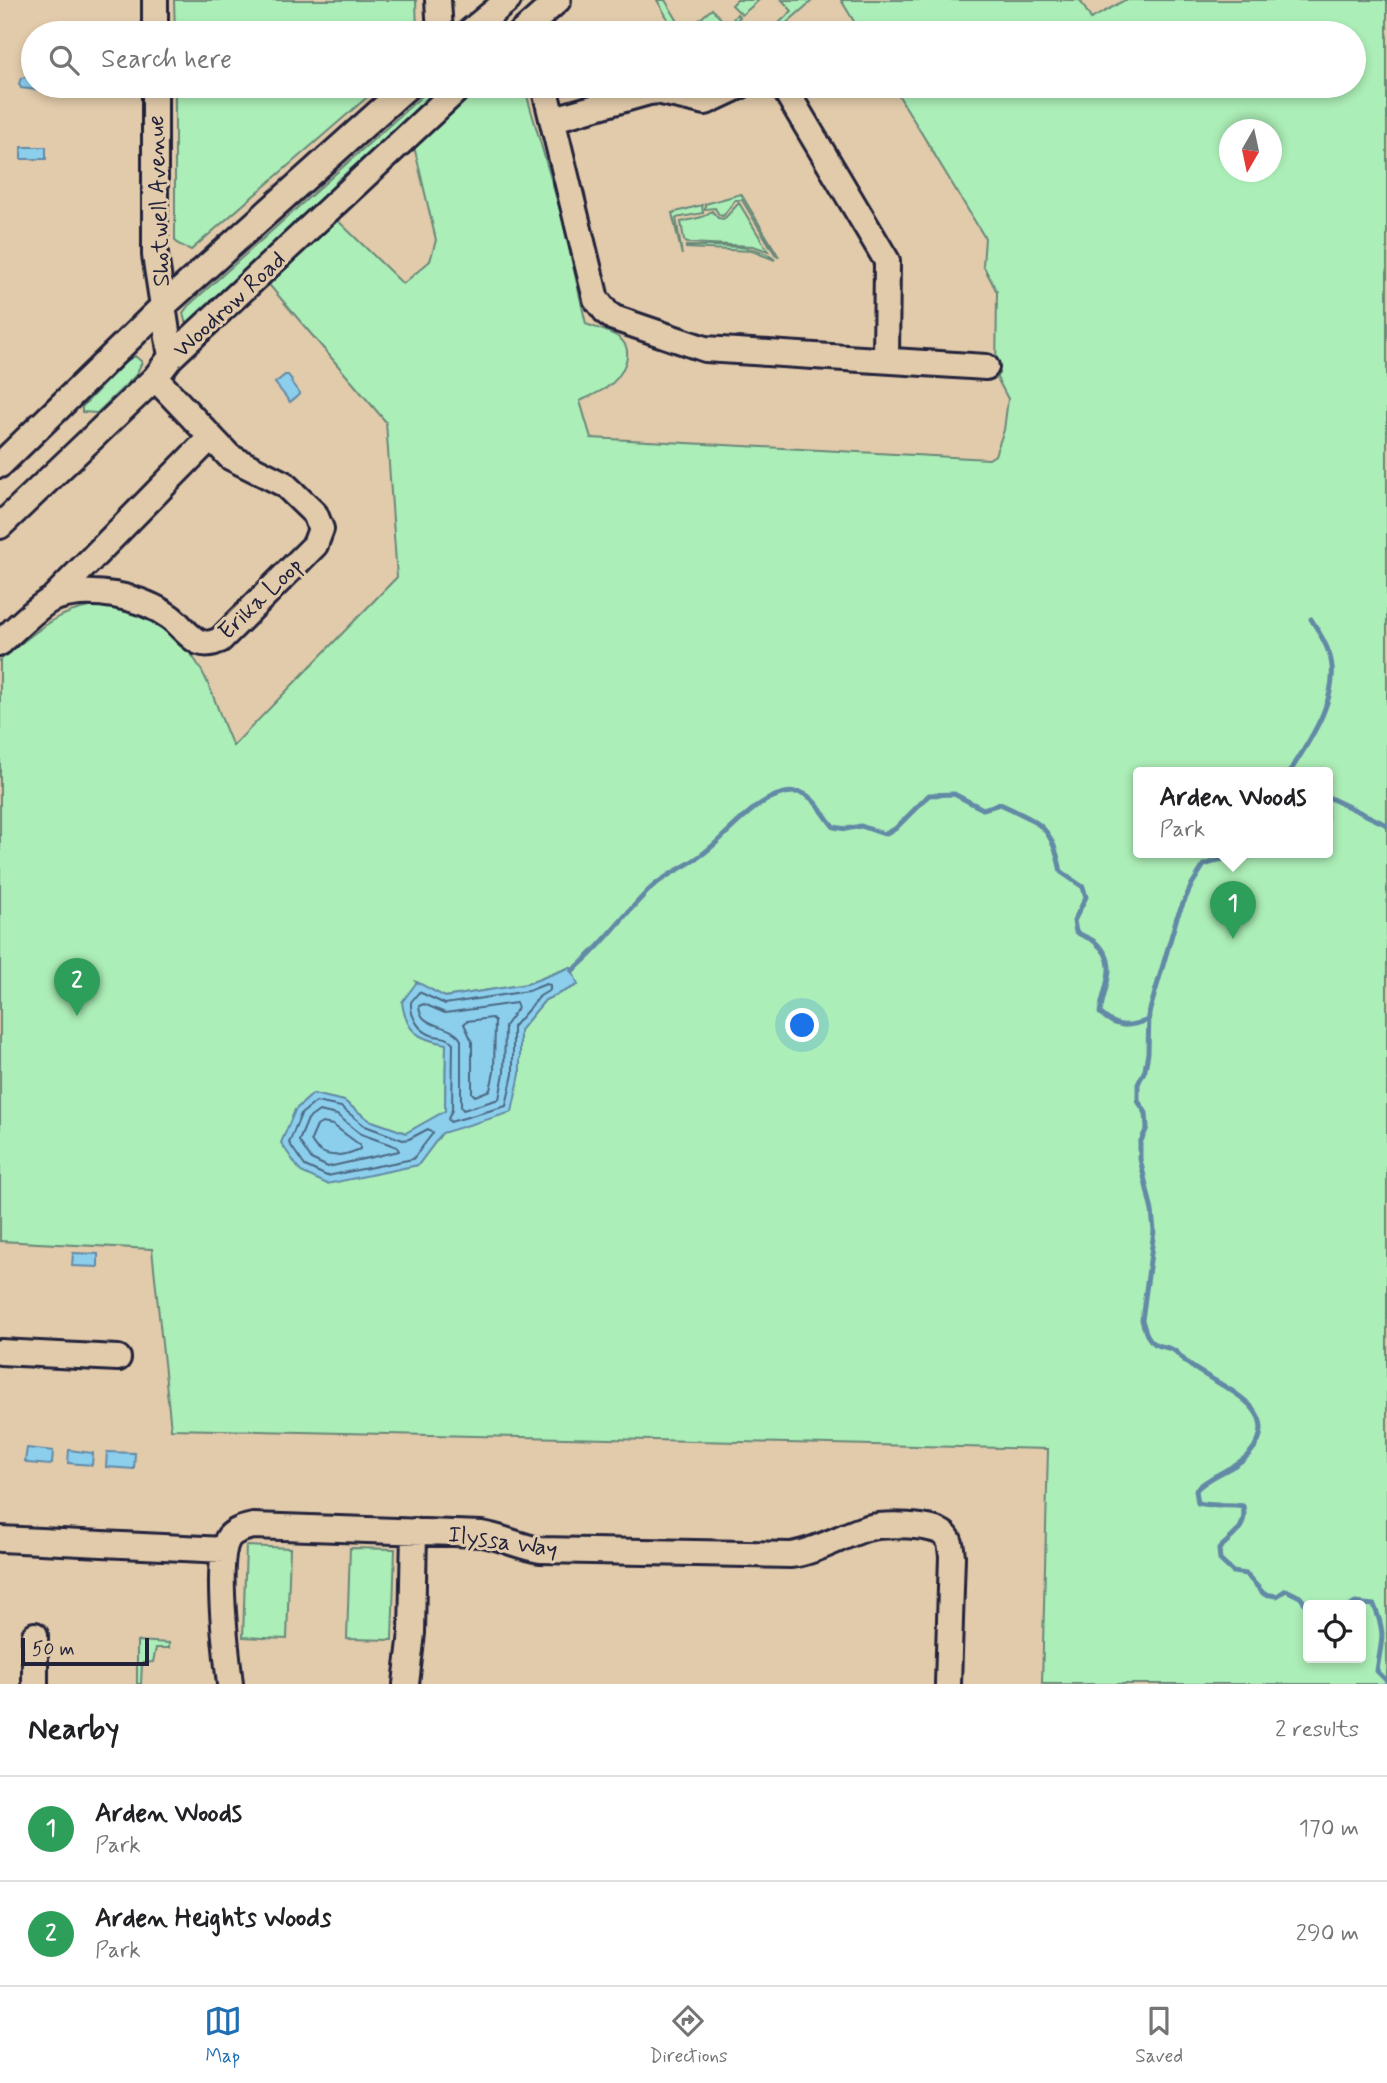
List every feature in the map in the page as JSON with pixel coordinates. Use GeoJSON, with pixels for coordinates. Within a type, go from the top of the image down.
{"type":"FeatureCollection","features":[{"type":"Feature","properties":{"kind":"street"},"geometry":{"type":"LineString","coordinates":[[155,0],[155,21]]}},
{"type":"Feature","properties":{"kind":"street"},"geometry":{"type":"LineString","coordinates":[[438,0],[439,21]]}},
{"type":"Feature","properties":{"kind":"street"},"geometry":{"type":"LineString","coordinates":[[536,21],[558,0]]}},
{"type":"Feature","properties":{"kind":"street"},"geometry":{"type":"LineString","coordinates":[[483,21],[507,1],[519,21]]}},
{"type":"Feature","properties":{"kind":"street","name":"Shotwell Avenue"},"geometry":{"type":"LineString","coordinates":[[155,98],[155,255],[171,357]]}},
{"type":"Feature","properties":{"kind":"street","name":"Woodrow Road"},"geometry":{"type":"LineString","coordinates":[[0,465],[163,306],[395,98]]}},
{"type":"Feature","properties":{"kind":"street","name":"Woodrow Road"},"geometry":{"type":"LineString","coordinates":[[0,526],[155,378],[171,357],[448,98]]}},
{"type":"Feature","properties":{"kind":"street"},"geometry":{"type":"LineString","coordinates":[[548,98],[596,299],[607,313],[705,349],[986,367]]}},
{"type":"Feature","properties":{"kind":"street"},"geometry":{"type":"LineString","coordinates":[[554,119],[628,98]]}},
{"type":"Feature","properties":{"kind":"street"},"geometry":{"type":"LineString","coordinates":[[688,98],[706,102],[714,98]]}},
{"type":"Feature","properties":{"kind":"street"},"geometry":{"type":"LineString","coordinates":[[790,98],[887,261],[886,360]]}},
{"type":"Feature","properties":{"kind":"street","name":"Erika Loop"},"geometry":{"type":"LineString","coordinates":[[53,598],[90,594],[139,600],[171,618],[200,642],[213,643],[220,640],[320,537],[321,529],[315,514],[284,484],[230,457],[155,378]]}},
{"type":"Feature","properties":{"kind":"street"},"geometry":{"type":"LineString","coordinates":[[0,643],[53,598],[211,437]]}},
{"type":"Feature","properties":{"kind":"street"},"geometry":{"type":"LineString","coordinates":[[0,1352],[118,1358]]}},
{"type":"Feature","properties":{"kind":"street","name":"Ilyssa Way"},"geometry":{"type":"LineString","coordinates":[[224,1550],[228,1538],[234,1533],[253,1526],[494,1536],[524,1548],[540,1550],[791,1555],[809,1552],[869,1528],[911,1526],[935,1530],[942,1532],[949,1539],[951,1556],[948,1684]]}},
{"type":"Feature","properties":{"kind":"street"},"geometry":{"type":"LineString","coordinates":[[406,1684],[412,1633],[414,1531]]}},
{"type":"Feature","properties":{"kind":"street"},"geometry":{"type":"LineString","coordinates":[[0,1539],[224,1550],[222,1619],[230,1684]]}},
{"type":"Feature","properties":{"kind":"street"},"geometry":{"type":"LineString","coordinates":[[35,1635],[35,1684]]}},
{"type":"Feature","properties":{"kind":"green space"},"geometry":{"type":"Polygon","coordinates":[[[174,0],[416,0],[417,21],[175,21],[174,0]]]}},
{"type":"Feature","properties":{"kind":"green space"},"geometry":{"type":"Polygon","coordinates":[[[657,0],[665,0],[678,21],[669,21],[657,0]]]}},
{"type":"Feature","properties":{"kind":"green space"},"geometry":{"type":"Polygon","coordinates":[[[737,0],[759,0],[742,15],[732,5],[737,0]]]}},
{"type":"Feature","properties":{"kind":"green space"},"geometry":{"type":"Polygon","coordinates":[[[782,0],[813,0],[789,21],[781,21],[792,11],[782,0]]]}},
{"type":"Feature","properties":{"kind":"green space"},"geometry":{"type":"Polygon","coordinates":[[[841,0],[1080,0],[1091,19],[1125,0],[1387,0],[1387,1684],[1042,1684],[1048,1449],[171,1429],[152,1249],[0,1241],[0,660],[46,625],[80,609],[116,607],[134,612],[167,630],[193,657],[210,689],[233,746],[397,577],[386,422],[265,280],[329,212],[403,284],[430,261],[436,240],[413,142],[462,98],[527,98],[562,217],[586,324],[618,337],[627,349],[622,371],[612,384],[580,401],[591,438],[989,459],[995,455],[1004,430],[1008,399],[996,376],[997,292],[983,265],[985,238],[900,98],[1366,98],[1366,21],[854,21],[841,0]],[[570,967],[527,984],[444,997],[416,982],[446,1044],[445,1111],[406,1133],[369,1120],[344,1101],[313,1094],[295,1110],[418,1165],[442,1133],[520,1074],[520,1030],[545,1000],[577,985],[570,967]]]}},
{"type":"Feature","properties":{"kind":"green space"},"geometry":{"type":"Polygon","coordinates":[[[712,9],[723,21],[700,21],[712,9]]]}},
{"type":"Feature","properties":{"kind":"green space"},"geometry":{"type":"Polygon","coordinates":[[[175,98],[366,98],[191,250],[175,240],[175,98]]]}},
{"type":"Feature","properties":{"kind":"green space"},"geometry":{"type":"Polygon","coordinates":[[[420,98],[432,98],[337,181],[332,189],[197,321],[185,321],[183,313],[420,98]]]}},
{"type":"Feature","properties":{"kind":"green space"},"geometry":{"type":"Polygon","coordinates":[[[741,194],[779,257],[742,200],[735,200],[723,216],[719,215],[715,208],[705,209],[705,204],[741,194]]]}},
{"type":"Feature","properties":{"kind":"green space"},"geometry":{"type":"Polygon","coordinates":[[[739,203],[768,251],[753,246],[687,243],[684,240],[681,222],[702,217],[712,211],[718,218],[724,219],[739,203]]]}},
{"type":"Feature","properties":{"kind":"green space"},"geometry":{"type":"Polygon","coordinates":[[[702,205],[703,213],[676,218],[682,255],[672,213],[702,205]]]}},
{"type":"Feature","properties":{"kind":"green space"},"geometry":{"type":"Polygon","coordinates":[[[686,246],[746,248],[767,254],[775,260],[752,251],[686,246]]]}},
{"type":"Feature","properties":{"kind":"green space"},"geometry":{"type":"Polygon","coordinates":[[[135,356],[142,362],[136,375],[97,413],[82,412],[82,407],[125,362],[135,356]]]}},
{"type":"Feature","properties":{"kind":"green space"},"geometry":{"type":"Polygon","coordinates":[[[246,1546],[290,1548],[287,1639],[243,1637],[246,1546]]]}},
{"type":"Feature","properties":{"kind":"green space"},"geometry":{"type":"Polygon","coordinates":[[[350,1548],[395,1549],[392,1640],[347,1639],[350,1548]]]}},
{"type":"Feature","properties":{"kind":"green space"},"geometry":{"type":"Polygon","coordinates":[[[137,1641],[169,1643],[169,1648],[156,1648],[153,1662],[142,1663],[141,1684],[137,1684],[137,1641]]]}},
{"type":"Feature","properties":{"kind":"water"},"geometry":{"type":"Polygon","coordinates":[[[21,147],[46,147],[46,159],[21,159],[21,147]]]}},
{"type":"Feature","properties":{"kind":"water"},"geometry":{"type":"Polygon","coordinates":[[[285,375],[292,380],[300,394],[290,402],[275,383],[285,375]]]}},
{"type":"Feature","properties":{"kind":"water"},"geometry":{"type":"Polygon","coordinates":[[[571,967],[578,985],[545,1000],[520,1030],[520,1074],[512,1112],[442,1133],[418,1165],[327,1184],[301,1172],[281,1143],[295,1110],[313,1094],[344,1101],[369,1120],[406,1133],[445,1111],[446,1044],[428,1040],[415,1032],[404,1012],[402,1002],[417,982],[445,997],[527,984],[571,967]]]}},
{"type":"Feature","properties":{"kind":"water"},"geometry":{"type":"Polygon","coordinates":[[[73,1253],[98,1254],[98,1267],[72,1266],[73,1253]]]}},
{"type":"Feature","properties":{"kind":"water"},"geometry":{"type":"Polygon","coordinates":[[[27,1448],[53,1451],[52,1463],[28,1463],[25,1461],[27,1448]]]}},
{"type":"Feature","properties":{"kind":"water"},"geometry":{"type":"Polygon","coordinates":[[[69,1450],[93,1453],[92,1465],[68,1463],[69,1450]]]}},
{"type":"Feature","properties":{"kind":"water"},"geometry":{"type":"Polygon","coordinates":[[[107,1452],[135,1453],[134,1469],[106,1467],[107,1452]]]}},
{"type":"Feature","properties":{"kind":"waterway"},"geometry":{"type":"LineString","coordinates":[[1293,767],[1315,731],[1332,684],[1329,653],[1311,619]]}},
{"type":"Feature","properties":{"kind":"waterway"},"geometry":{"type":"LineString","coordinates":[[572,971],[656,884],[711,848],[769,798],[782,793],[802,793],[813,800],[834,827],[846,829],[861,826],[884,834],[895,829],[929,795],[954,794],[983,809],[1000,804],[1026,816],[1049,835],[1061,872],[1083,887],[1086,897],[1074,921],[1076,932],[1094,941],[1108,959],[1108,976],[1100,1013],[1112,1022],[1123,1025],[1149,1020]]}},
{"type":"Feature","properties":{"kind":"waterway"},"geometry":{"type":"LineString","coordinates":[[1333,799],[1387,825]]}},
{"type":"Feature","properties":{"kind":"waterway"},"geometry":{"type":"LineString","coordinates":[[1226,858],[1204,865],[1192,884],[1177,917],[1149,1013],[1148,1053],[1145,1070],[1138,1084],[1138,1101],[1146,1113],[1147,1128],[1140,1143],[1140,1159],[1154,1231],[1142,1320],[1152,1342],[1175,1351],[1191,1366],[1245,1400],[1255,1411],[1261,1424],[1259,1437],[1250,1453],[1196,1490],[1198,1503],[1243,1506],[1241,1526],[1219,1549],[1220,1560],[1233,1572],[1246,1574],[1264,1594],[1277,1596],[1286,1590],[1303,1601]]}},
{"type":"Feature","properties":{"kind":"waterway"},"geometry":{"type":"LineString","coordinates":[[1366,1604],[1374,1605],[1378,1616],[1382,1632],[1377,1671],[1387,1681]]}},
{"type":"Feature","properties":{"kind":"place","name":"Arden Woods"},"geometry":{"type":"Point","coordinates":[1233,939]}},
{"type":"Feature","properties":{"kind":"place","name":"Arden Heights Woods"},"geometry":{"type":"Point","coordinates":[77,1016]}}]}
